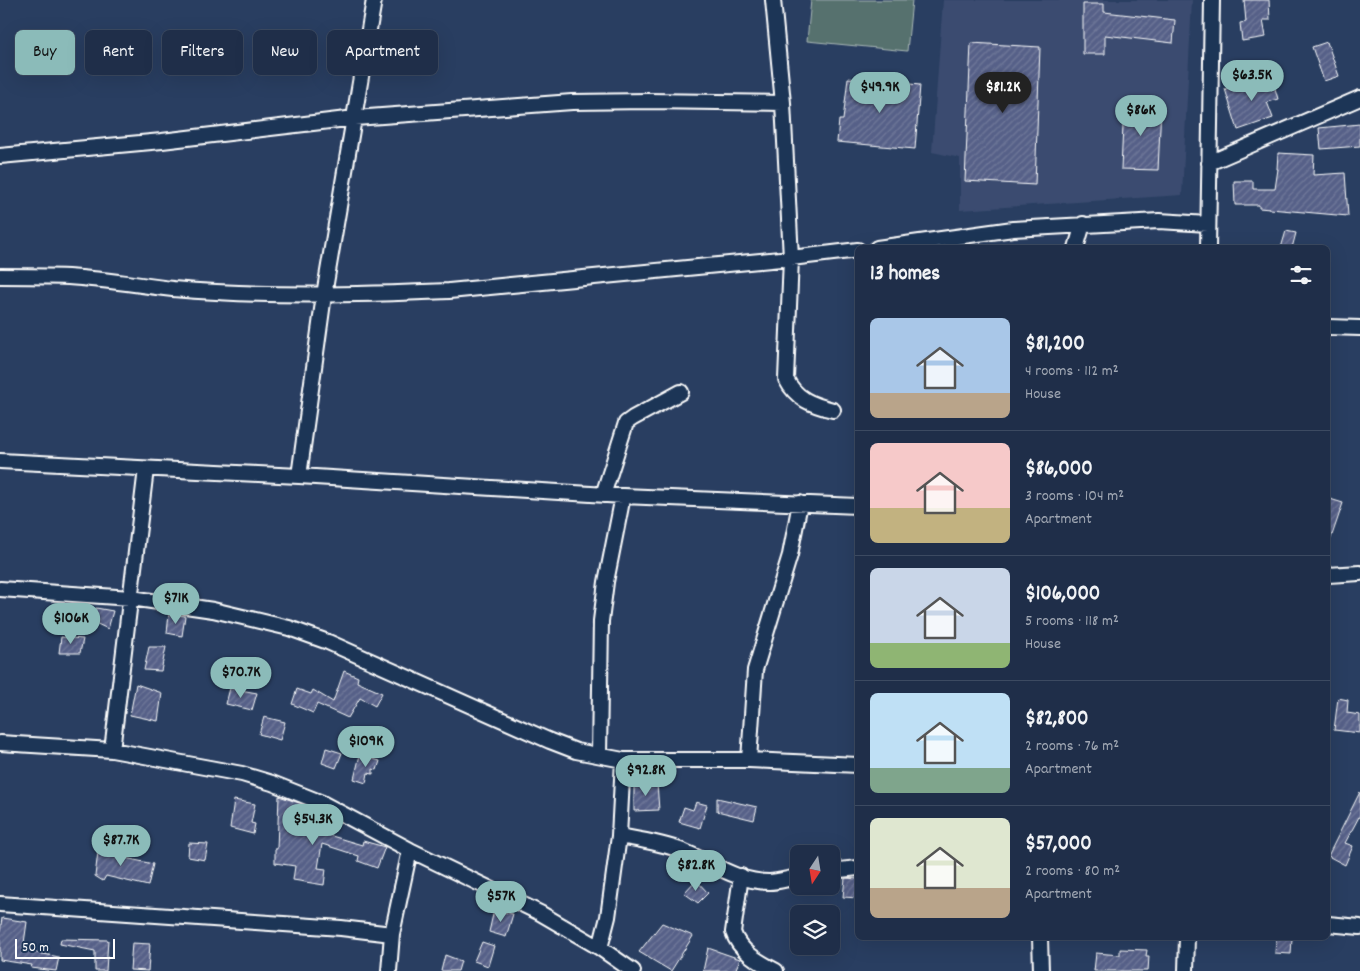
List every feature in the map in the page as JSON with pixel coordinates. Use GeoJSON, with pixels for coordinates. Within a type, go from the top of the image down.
{"type":"FeatureCollection","features":[{"type":"Feature","properties":{"kind":"street"},"geometry":{"type":"LineString","coordinates":[[299,476],[324,295],[374,0]]}},
{"type":"Feature","properties":{"kind":"street"},"geometry":{"type":"LineString","coordinates":[[773,0],[783,102],[791,258],[786,379],[790,386],[805,401],[833,410]]}},
{"type":"Feature","properties":{"kind":"street"},"geometry":{"type":"LineString","coordinates":[[1208,245],[1212,0]]}},
{"type":"Feature","properties":{"kind":"street"},"geometry":{"type":"LineString","coordinates":[[1209,163],[1360,98]]}},
{"type":"Feature","properties":{"kind":"street"},"geometry":{"type":"LineString","coordinates":[[0,156],[162,141],[355,118],[572,102],[783,102]]}},
{"type":"Feature","properties":{"kind":"street"},"geometry":{"type":"LineString","coordinates":[[898,245],[1013,229],[1083,224],[1159,220],[1208,224]]}},
{"type":"Feature","properties":{"kind":"street"},"geometry":{"type":"LineString","coordinates":[[1077,245],[1083,224]]}},
{"type":"Feature","properties":{"kind":"street"},"geometry":{"type":"LineString","coordinates":[[0,276],[69,277],[174,289],[324,295],[449,291],[855,250]]}},
{"type":"Feature","properties":{"kind":"street"},"geometry":{"type":"LineString","coordinates":[[1330,327],[1360,328]]}},
{"type":"Feature","properties":{"kind":"street"},"geometry":{"type":"LineString","coordinates":[[603,494],[626,423],[681,392]]}},
{"type":"Feature","properties":{"kind":"street"},"geometry":{"type":"LineString","coordinates":[[0,461],[146,470],[299,476],[623,496],[855,506]]}},
{"type":"Feature","properties":{"kind":"street"},"geometry":{"type":"LineString","coordinates":[[112,750],[146,470]]}},
{"type":"Feature","properties":{"kind":"street"},"geometry":{"type":"LineString","coordinates":[[599,755],[601,621],[606,582],[623,496]]}},
{"type":"Feature","properties":{"kind":"street"},"geometry":{"type":"LineString","coordinates":[[749,760],[756,670],[790,555],[800,503]]}},
{"type":"Feature","properties":{"kind":"street"},"geometry":{"type":"LineString","coordinates":[[1330,574],[1360,573]]}},
{"type":"Feature","properties":{"kind":"street"},"geometry":{"type":"LineString","coordinates":[[0,589],[131,598],[213,610],[289,628],[328,642],[576,751],[623,760],[749,760],[855,765]]}},
{"type":"Feature","properties":{"kind":"street"},"geometry":{"type":"LineString","coordinates":[[0,743],[112,750],[242,774],[272,783],[320,802],[410,850],[540,913],[600,948],[633,971]]}},
{"type":"Feature","properties":{"kind":"street"},"geometry":{"type":"LineString","coordinates":[[600,948],[608,917],[619,836],[623,760]]}},
{"type":"Feature","properties":{"kind":"street"},"geometry":{"type":"LineString","coordinates":[[619,836],[682,850],[741,876],[768,882],[790,878]]}},
{"type":"Feature","properties":{"kind":"street"},"geometry":{"type":"LineString","coordinates":[[389,971],[392,934],[410,850]]}},
{"type":"Feature","properties":{"kind":"street"},"geometry":{"type":"LineString","coordinates":[[840,870],[855,868]]}},
{"type":"Feature","properties":{"kind":"street"},"geometry":{"type":"LineString","coordinates":[[741,876],[733,932],[735,939],[740,946],[760,962],[776,971]]}},
{"type":"Feature","properties":{"kind":"street"},"geometry":{"type":"LineString","coordinates":[[0,904],[331,927],[392,934]]}},
{"type":"Feature","properties":{"kind":"street"},"geometry":{"type":"LineString","coordinates":[[1330,924],[1360,927]]}},
{"type":"Feature","properties":{"kind":"street"},"geometry":{"type":"LineString","coordinates":[[1040,940],[1041,971]]}},
{"type":"Feature","properties":{"kind":"street"},"geometry":{"type":"LineString","coordinates":[[1186,971],[1187,940]]}},
{"type":"Feature","properties":{"kind":"shaded area"},"geometry":{"type":"Polygon","coordinates":[[[943,0],[1192,0],[1182,195],[960,210],[960,158],[932,152],[943,0]]]}},
{"type":"Feature","properties":{"kind":"green space"},"geometry":{"type":"Polygon","coordinates":[[[811,0],[912,0],[907,51],[807,41],[811,0]]]}},
{"type":"Feature","properties":{"kind":"building"},"geometry":{"type":"Polygon","coordinates":[[[1244,0],[1269,0],[1270,20],[1263,20],[1266,37],[1242,41],[1240,23],[1246,22],[1244,0]]]}},
{"type":"Feature","properties":{"kind":"building"},"geometry":{"type":"Polygon","coordinates":[[[1083,4],[1104,4],[1104,12],[1175,20],[1173,43],[1105,35],[1105,54],[1083,54],[1083,4]]]}},
{"type":"Feature","properties":{"kind":"building"},"geometry":{"type":"Polygon","coordinates":[[[1327,42],[1339,76],[1324,81],[1312,47],[1327,42]]]}},
{"type":"Feature","properties":{"kind":"building"},"geometry":{"type":"Polygon","coordinates":[[[971,43],[1040,47],[1035,185],[965,181],[971,43]]]}},
{"type":"Feature","properties":{"kind":"building"},"geometry":{"type":"Polygon","coordinates":[[[848,78],[920,85],[915,149],[837,142],[839,120],[843,120],[848,78]]]}},
{"type":"Feature","properties":{"kind":"building"},"geometry":{"type":"Polygon","coordinates":[[[1272,78],[1278,99],[1267,102],[1273,118],[1238,130],[1225,89],[1272,78]]]}},
{"type":"Feature","properties":{"kind":"building"},"geometry":{"type":"Polygon","coordinates":[[[1124,104],[1161,106],[1158,170],[1121,169],[1124,104]]]}},
{"type":"Feature","properties":{"kind":"building"},"geometry":{"type":"Polygon","coordinates":[[[1360,124],[1360,146],[1321,149],[1319,128],[1360,124]]]}},
{"type":"Feature","properties":{"kind":"building"},"geometry":{"type":"Polygon","coordinates":[[[1278,153],[1314,155],[1313,175],[1345,173],[1348,216],[1259,208],[1259,205],[1235,205],[1234,181],[1253,181],[1253,189],[1275,189],[1278,153]]]}},
{"type":"Feature","properties":{"kind":"building"},"geometry":{"type":"Polygon","coordinates":[[[1286,231],[1296,233],[1293,245],[1282,245],[1286,231]]]}},
{"type":"Feature","properties":{"kind":"building"},"geometry":{"type":"Polygon","coordinates":[[[1330,499],[1343,503],[1330,541],[1330,499]]]}},
{"type":"Feature","properties":{"kind":"building"},"geometry":{"type":"Polygon","coordinates":[[[96,608],[113,611],[108,629],[93,622],[96,608]]]}},
{"type":"Feature","properties":{"kind":"building"},"geometry":{"type":"Polygon","coordinates":[[[169,614],[185,616],[182,636],[167,633],[169,614]]]}},
{"type":"Feature","properties":{"kind":"building"},"geometry":{"type":"Polygon","coordinates":[[[61,637],[83,639],[80,653],[59,653],[61,637]]]}},
{"type":"Feature","properties":{"kind":"building"},"geometry":{"type":"Polygon","coordinates":[[[149,647],[166,647],[161,671],[144,670],[149,647]]]}},
{"type":"Feature","properties":{"kind":"building"},"geometry":{"type":"Polygon","coordinates":[[[344,671],[358,677],[357,682],[382,693],[375,706],[360,698],[348,718],[317,704],[313,713],[292,704],[297,689],[311,694],[313,690],[333,702],[344,671]]]}},
{"type":"Feature","properties":{"kind":"building"},"geometry":{"type":"Polygon","coordinates":[[[136,684],[162,693],[158,721],[130,715],[136,684]]]}},
{"type":"Feature","properties":{"kind":"building"},"geometry":{"type":"Polygon","coordinates":[[[230,688],[257,693],[252,710],[226,704],[230,688]]]}},
{"type":"Feature","properties":{"kind":"building"},"geometry":{"type":"Polygon","coordinates":[[[1338,698],[1348,700],[1347,713],[1360,715],[1360,733],[1334,730],[1338,698]]]}},
{"type":"Feature","properties":{"kind":"building"},"geometry":{"type":"Polygon","coordinates":[[[264,717],[285,722],[280,740],[259,734],[264,717]]]}},
{"type":"Feature","properties":{"kind":"building"},"geometry":{"type":"Polygon","coordinates":[[[326,748],[342,753],[336,768],[322,763],[326,748]]]}},
{"type":"Feature","properties":{"kind":"building"},"geometry":{"type":"Polygon","coordinates":[[[360,755],[380,761],[377,770],[373,769],[373,774],[368,773],[366,783],[354,779],[360,755]]]}},
{"type":"Feature","properties":{"kind":"building"},"geometry":{"type":"Polygon","coordinates":[[[657,783],[659,810],[634,811],[634,784],[657,783]]]}},
{"type":"Feature","properties":{"kind":"building"},"geometry":{"type":"Polygon","coordinates":[[[1360,792],[1360,815],[1345,843],[1353,846],[1345,865],[1330,857],[1330,852],[1360,792]]]}},
{"type":"Feature","properties":{"kind":"building"},"geometry":{"type":"Polygon","coordinates":[[[279,796],[302,804],[299,829],[325,830],[325,834],[362,845],[363,841],[385,847],[377,868],[358,861],[359,856],[322,844],[318,868],[326,869],[324,885],[293,880],[295,866],[275,863],[279,796]]]}},
{"type":"Feature","properties":{"kind":"building"},"geometry":{"type":"Polygon","coordinates":[[[717,798],[757,807],[754,820],[717,811],[717,798]]]}},
{"type":"Feature","properties":{"kind":"building"},"geometry":{"type":"Polygon","coordinates":[[[234,800],[255,804],[251,823],[255,824],[253,834],[230,828],[234,800]]]}},
{"type":"Feature","properties":{"kind":"building"},"geometry":{"type":"Polygon","coordinates":[[[696,802],[707,805],[700,828],[679,822],[684,807],[693,810],[696,802]]]}},
{"type":"Feature","properties":{"kind":"building"},"geometry":{"type":"Polygon","coordinates":[[[189,843],[208,844],[205,860],[188,857],[189,843]]]}},
{"type":"Feature","properties":{"kind":"building"},"geometry":{"type":"Polygon","coordinates":[[[99,844],[118,849],[116,856],[153,864],[148,886],[106,876],[103,881],[95,876],[99,844]]]}},
{"type":"Feature","properties":{"kind":"building"},"geometry":{"type":"Polygon","coordinates":[[[845,878],[855,879],[855,898],[843,897],[845,878]]]}},
{"type":"Feature","properties":{"kind":"building"},"geometry":{"type":"Polygon","coordinates":[[[696,880],[708,893],[698,903],[684,893],[696,880]]]}},
{"type":"Feature","properties":{"kind":"building"},"geometry":{"type":"Polygon","coordinates":[[[494,910],[513,914],[506,937],[489,932],[494,910]]]}},
{"type":"Feature","properties":{"kind":"building"},"geometry":{"type":"Polygon","coordinates":[[[2,918],[27,922],[23,950],[59,957],[56,971],[31,968],[32,965],[0,960],[2,918]]]}},
{"type":"Feature","properties":{"kind":"building"},"geometry":{"type":"Polygon","coordinates":[[[662,923],[693,936],[671,971],[639,952],[662,923]]]}},
{"type":"Feature","properties":{"kind":"building"},"geometry":{"type":"Polygon","coordinates":[[[61,939],[108,940],[106,971],[95,971],[95,951],[60,944],[61,939]]]}},
{"type":"Feature","properties":{"kind":"building"},"geometry":{"type":"Polygon","coordinates":[[[1276,940],[1292,940],[1291,954],[1275,953],[1276,940]]]}},
{"type":"Feature","properties":{"kind":"building"},"geometry":{"type":"Polygon","coordinates":[[[482,942],[494,946],[488,966],[474,961],[482,942]]]}},
{"type":"Feature","properties":{"kind":"building"},"geometry":{"type":"Polygon","coordinates":[[[132,943],[150,944],[148,971],[130,970],[132,943]]]}},
{"type":"Feature","properties":{"kind":"building"},"geometry":{"type":"Polygon","coordinates":[[[708,948],[740,959],[735,971],[703,971],[708,948]]]}},
{"type":"Feature","properties":{"kind":"building"},"geometry":{"type":"Polygon","coordinates":[[[1120,949],[1147,950],[1146,956],[1149,956],[1148,971],[1094,971],[1096,953],[1120,955],[1120,949]]]}},
{"type":"Feature","properties":{"kind":"building"},"geometry":{"type":"Polygon","coordinates":[[[445,955],[461,961],[458,971],[441,971],[445,955]]]}}]}
